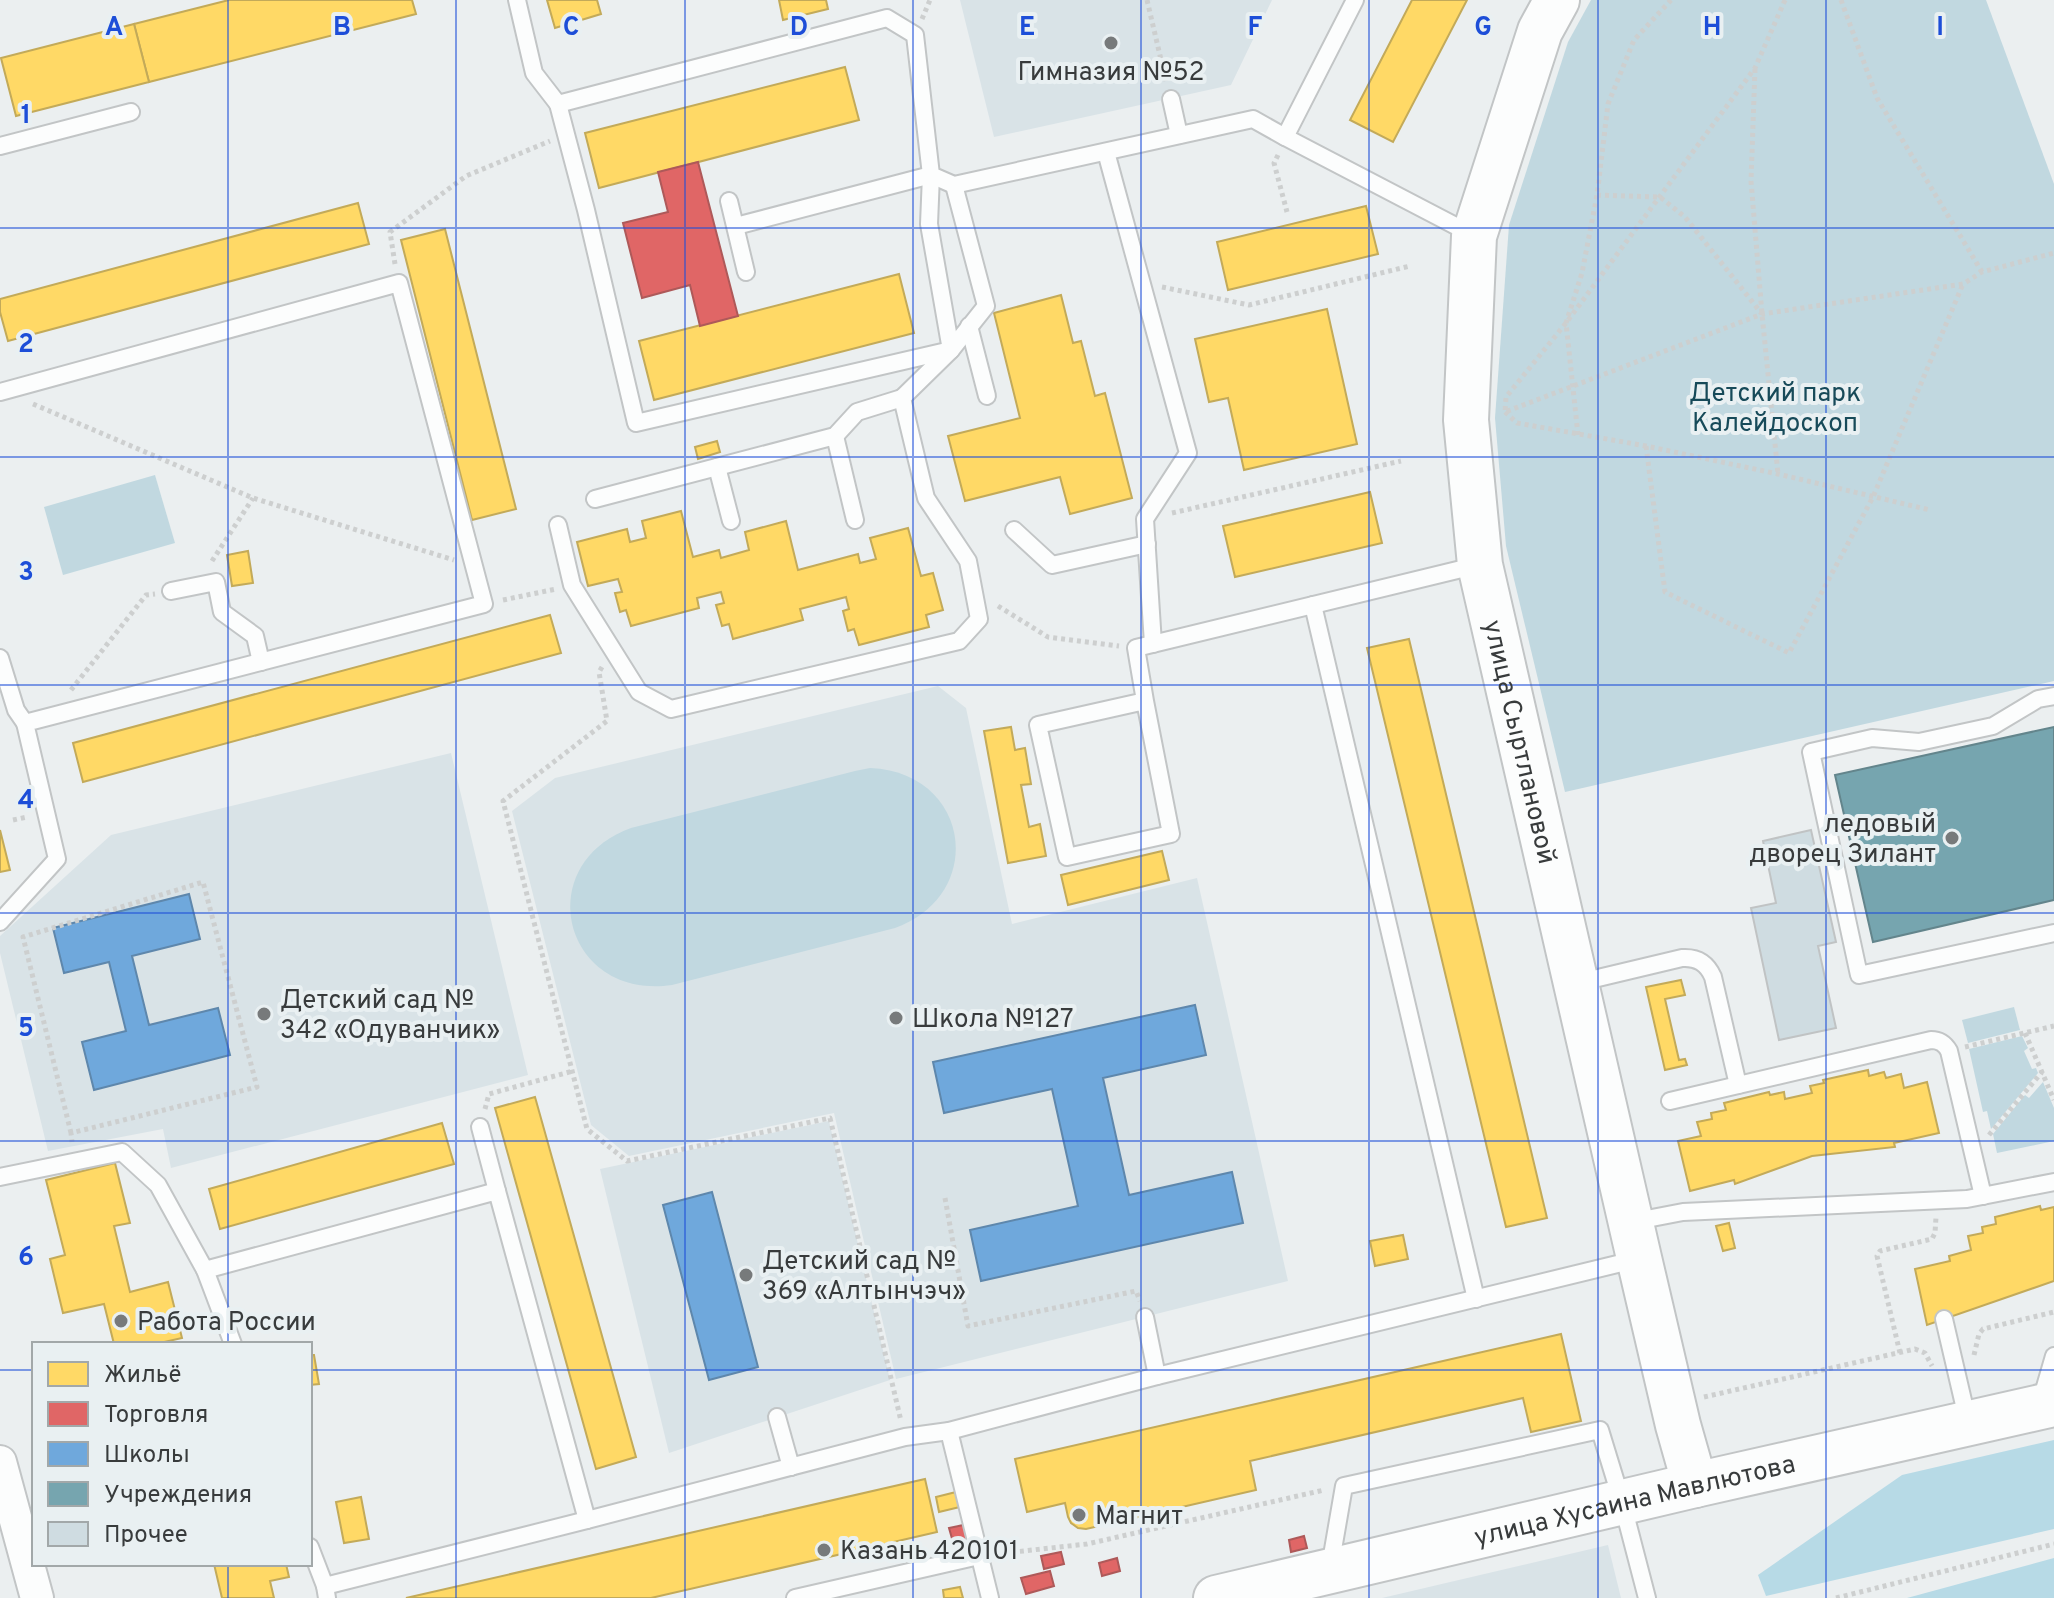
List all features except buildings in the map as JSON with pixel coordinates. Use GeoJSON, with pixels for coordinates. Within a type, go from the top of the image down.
{"type":"FeatureCollection","features":[{"type":"Feature","properties":{"kind":"street","name":"улица Сыртлановой"},"geometry":{"type":"LineString","coordinates":[[1557,0],[1540,31],[1474,236],[1466,420],[1480,565],[1678,1425],[1695,1485]]}},
{"type":"Feature","properties":{"kind":"street","name":"улица Хусаина Мавлютова"},"geometry":{"type":"LineString","coordinates":[[1216,1598],[2046,1406]]}},
{"type":"Feature","properties":{"kind":"street"},"geometry":{"type":"LineString","coordinates":[[0,1462],[37,1598]]}},
{"type":"Feature","properties":{"kind":"lane"},"geometry":{"type":"LineString","coordinates":[[517,0],[534,73],[558,104],[636,423],[951,350]]}},
{"type":"Feature","properties":{"kind":"lane"},"geometry":{"type":"LineString","coordinates":[[1285,137],[1355,0]]}},
{"type":"Feature","properties":{"kind":"lane"},"geometry":{"type":"LineString","coordinates":[[558,104],[887,18],[915,35],[931,175],[929,224],[951,350]]}},
{"type":"Feature","properties":{"kind":"lane"},"geometry":{"type":"LineString","coordinates":[[1171,99],[1179,135]]}},
{"type":"Feature","properties":{"kind":"lane"},"geometry":{"type":"LineString","coordinates":[[0,146],[131,112]]}},
{"type":"Feature","properties":{"kind":"lane"},"geometry":{"type":"LineString","coordinates":[[736,226],[931,175],[954,185],[1253,119],[1474,236]]}},
{"type":"Feature","properties":{"kind":"lane"},"geometry":{"type":"LineString","coordinates":[[1106,152],[1188,453],[1145,519],[1153,644]]}},
{"type":"Feature","properties":{"kind":"lane"},"geometry":{"type":"LineString","coordinates":[[595,499],[835,436],[857,412],[902,398],[951,350],[986,306],[954,185]]}},
{"type":"Feature","properties":{"kind":"lane"},"geometry":{"type":"LineString","coordinates":[[729,201],[746,272]]}},
{"type":"Feature","properties":{"kind":"lane"},"geometry":{"type":"LineString","coordinates":[[1,391],[399,283],[484,604],[25,723]]}},
{"type":"Feature","properties":{"kind":"lane"},"geometry":{"type":"LineString","coordinates":[[969,326],[987,396]]}},
{"type":"Feature","properties":{"kind":"lane"},"geometry":{"type":"LineString","coordinates":[[558,525],[572,585],[639,692],[671,709],[959,641],[979,619],[968,561],[926,498],[902,398]]}},
{"type":"Feature","properties":{"kind":"lane"},"geometry":{"type":"LineString","coordinates":[[835,436],[855,520]]}},
{"type":"Feature","properties":{"kind":"lane"},"geometry":{"type":"LineString","coordinates":[[717,467],[731,521]]}},
{"type":"Feature","properties":{"kind":"lane"},"geometry":{"type":"LineString","coordinates":[[1014,530],[1052,565],[1147,544]]}},
{"type":"Feature","properties":{"kind":"lane"},"geometry":{"type":"LineString","coordinates":[[1145,701],[1038,725],[1067,857],[1171,834],[1136,648],[1480,565]]}},
{"type":"Feature","properties":{"kind":"lane"},"geometry":{"type":"LineString","coordinates":[[171,591],[216,582],[222,612],[255,636],[261,662]]}},
{"type":"Feature","properties":{"kind":"lane"},"geometry":{"type":"LineString","coordinates":[[1313,605],[1476,1299]]}},
{"type":"Feature","properties":{"kind":"lane"},"geometry":{"type":"LineString","coordinates":[[0,658],[16,710],[25,723],[57,859],[0,922]]}},
{"type":"Feature","properties":{"kind":"lane"},"geometry":{"type":"LineString","coordinates":[[2054,696],[2038,699],[1993,726],[1919,742],[1872,738],[1811,752],[1859,975],[2054,933]]}},
{"type":"Feature","properties":{"kind":"lane"},"geometry":{"type":"LineString","coordinates":[[1576,983],[1682,958],[1700,961],[1713,977],[1738,1085]]}},
{"type":"Feature","properties":{"kind":"lane"},"geometry":{"type":"LineString","coordinates":[[1670,1101],[1931,1040],[1942,1042],[1949,1051],[1983,1196]]}},
{"type":"Feature","properties":{"kind":"lane"},"geometry":{"type":"LineString","coordinates":[[480,1127],[587,1520]]}},
{"type":"Feature","properties":{"kind":"lane"},"geometry":{"type":"LineString","coordinates":[[0,1177],[122,1152],[158,1185],[205,1270],[232,1342]]}},
{"type":"Feature","properties":{"kind":"lane"},"geometry":{"type":"LineString","coordinates":[[312,1553],[326,1592],[905,1437],[949,1431],[1157,1376],[1476,1299],[1635,1240],[1683,1212],[1937,1200],[1983,1196],[2054,1182]]}},
{"type":"Feature","properties":{"kind":"lane"},"geometry":{"type":"LineString","coordinates":[[205,1270],[497,1191]]}},
{"type":"Feature","properties":{"kind":"lane"},"geometry":{"type":"LineString","coordinates":[[1145,1317],[1157,1376]]}},
{"type":"Feature","properties":{"kind":"lane"},"geometry":{"type":"LineString","coordinates":[[1944,1319],[1968,1423]]}},
{"type":"Feature","properties":{"kind":"lane"},"geometry":{"type":"LineString","coordinates":[[2046,1406],[2054,1356]]}},
{"type":"Feature","properties":{"kind":"lane"},"geometry":{"type":"LineString","coordinates":[[777,1417],[791,1467]]}},
{"type":"Feature","properties":{"kind":"lane"},"geometry":{"type":"LineString","coordinates":[[1329,1571],[1344,1486],[1600,1430],[1647,1598]]}},
{"type":"Feature","properties":{"kind":"lane"},"geometry":{"type":"LineString","coordinates":[[949,1431],[990,1598]]}},
{"type":"Feature","properties":{"kind":"lane"},"geometry":{"type":"LineString","coordinates":[[795,1598],[979,1556]]}},
{"type":"Feature","properties":{"kind":"path"},"geometry":{"type":"LineString","coordinates":[[1147,0],[1171,99]]}},
{"type":"Feature","properties":{"kind":"path"},"geometry":{"type":"LineString","coordinates":[[1578,435],[1566,323],[1582,273],[1597,195],[1608,104],[1634,40],[1671,0]]}},
{"type":"Feature","properties":{"kind":"path"},"geometry":{"type":"LineString","coordinates":[[1505,412],[1506,397],[1566,323],[1755,68],[1785,0]]}},
{"type":"Feature","properties":{"kind":"path"},"geometry":{"type":"LineString","coordinates":[[1841,0],[1877,98],[1982,272]]}},
{"type":"Feature","properties":{"kind":"path"},"geometry":{"type":"LineString","coordinates":[[1755,68],[1751,181],[1778,474]]}},
{"type":"Feature","properties":{"kind":"path"},"geometry":{"type":"LineString","coordinates":[[399,283],[390,232],[466,176],[566,134]]}},
{"type":"Feature","properties":{"kind":"path"},"geometry":{"type":"LineString","coordinates":[[1285,137],[1274,163],[1287,212]]}},
{"type":"Feature","properties":{"kind":"path"},"geometry":{"type":"LineString","coordinates":[[1597,195],[1660,197],[1685,217],[1762,314]]}},
{"type":"Feature","properties":{"kind":"path"},"geometry":{"type":"LineString","coordinates":[[1497,416],[1762,314],[1963,284],[1982,272],[2054,253]]}},
{"type":"Feature","properties":{"kind":"path"},"geometry":{"type":"LineString","coordinates":[[1141,282],[1249,305],[1410,266]]}},
{"type":"Feature","properties":{"kind":"path"},"geometry":{"type":"LineString","coordinates":[[1646,446],[1665,592],[1789,653],[1873,497],[1963,284]]}},
{"type":"Feature","properties":{"kind":"path"},"geometry":{"type":"LineString","coordinates":[[1,391],[253,498],[474,566]]}},
{"type":"Feature","properties":{"kind":"path"},"geometry":{"type":"LineString","coordinates":[[1505,412],[1517,423],[1646,446],[1930,510]]}},
{"type":"Feature","properties":{"kind":"path"},"geometry":{"type":"LineString","coordinates":[[1145,519],[1401,461]]}},
{"type":"Feature","properties":{"kind":"path"},"geometry":{"type":"LineString","coordinates":[[216,582],[212,561],[253,498]]}},
{"type":"Feature","properties":{"kind":"path"},"geometry":{"type":"LineString","coordinates":[[484,604],[572,585]]}},
{"type":"Feature","properties":{"kind":"path"},"geometry":{"type":"LineString","coordinates":[[50,716],[146,595],[171,591]]}},
{"type":"Feature","properties":{"kind":"path"},"geometry":{"type":"LineString","coordinates":[[974,591],[1048,637],[1136,648]]}},
{"type":"Feature","properties":{"kind":"path"},"geometry":{"type":"LineString","coordinates":[[611,647],[599,672],[607,721],[503,801],[587,1129],[627,1161],[830,1118],[905,1437]]}},
{"type":"Feature","properties":{"kind":"path"},"geometry":{"type":"LineString","coordinates":[[71,1133],[257,1087],[203,882],[23,937],[73,1147]]}},
{"type":"Feature","properties":{"kind":"path"},"geometry":{"type":"LineString","coordinates":[[1949,1051],[2054,1026]]}},
{"type":"Feature","properties":{"kind":"path"},"geometry":{"type":"LineString","coordinates":[[2025,1033],[2054,1100]]}},
{"type":"Feature","properties":{"kind":"path"},"geometry":{"type":"LineString","coordinates":[[480,1127],[489,1094],[573,1071]]}},
{"type":"Feature","properties":{"kind":"path"},"geometry":{"type":"LineString","coordinates":[[1973,1155],[2042,1072]]}},
{"type":"Feature","properties":{"kind":"path"},"geometry":{"type":"LineString","coordinates":[[945,1198],[968,1326],[1136,1291],[1145,1317]]}},
{"type":"Feature","properties":{"kind":"path"},"geometry":{"type":"LineString","coordinates":[[1900,1353],[1877,1256],[1880,1251],[1934,1237],[1937,1200]]}},
{"type":"Feature","properties":{"kind":"path"},"geometry":{"type":"LineString","coordinates":[[1973,1360],[1983,1329],[2054,1312]]}},
{"type":"Feature","properties":{"kind":"path"},"geometry":{"type":"LineString","coordinates":[[1703,1397],[1915,1349],[1923,1351],[1937,1374]]}},
{"type":"Feature","properties":{"kind":"path"},"geometry":{"type":"LineString","coordinates":[[979,1556],[1087,1544],[1344,1486]]}},
{"type":"Feature","properties":{"kind":"path"},"geometry":{"type":"LineString","coordinates":[[1836,1598],[2054,1544]]}},
{"type":"Feature","properties":{"kind":"shaded area","name":"Гимназия №52"},"geometry":{"type":"Polygon","coordinates":[[[960,0],[1272,0],[1231,85],[994,137],[960,0]]]}},
{"type":"Feature","properties":{"kind":"shaded area","name":"Школа №127"},"geometry":{"type":"Polygon","coordinates":[[[938,686],[966,708],[1012,924],[1197,878],[1288,1281],[896,1379],[834,1113],[629,1156],[591,1125],[512,811],[555,778],[938,686]]]}},
{"type":"Feature","properties":{"kind":"shaded area","name":"Детский сад № 342 «Одуванчик»"},"geometry":{"type":"Polygon","coordinates":[[[451,753],[528,1075],[171,1168],[163,1129],[48,1151],[0,953],[0,936],[111,835],[451,753]]]}},
{"type":"Feature","properties":{"kind":"shaded area","name":"Детский сад № 369 «Алтынчэч»"},"geometry":{"type":"Polygon","coordinates":[[[829,1121],[890,1380],[669,1453],[600,1169],[829,1121]]]}},
{"type":"Feature","properties":{"kind":"shaded area"},"geometry":{"type":"Polygon","coordinates":[[[2054,1440],[2054,1529],[1766,1596],[1758,1575],[1902,1475],[2054,1440]]]}},
{"type":"Feature","properties":{"kind":"shaded area"},"geometry":{"type":"Polygon","coordinates":[[[1608,1545],[1621,1598],[1382,1598],[1608,1545]]]}},
{"type":"Feature","properties":{"kind":"shaded area"},"geometry":{"type":"Polygon","coordinates":[[[2054,1558],[2054,1598],[1907,1598],[2054,1558]]]}},
{"type":"Feature","properties":{"kind":"green space","name":"Детский парк Калейдоскоп"},"geometry":{"type":"Polygon","coordinates":[[[1591,0],[1986,0],[2054,184],[2054,681],[1565,792],[1506,546],[1495,418],[1509,225],[1568,42],[1591,0]]]}},
{"type":"Feature","properties":{"kind":"green space"},"geometry":{"type":"Polygon","coordinates":[[[155,475],[175,543],[63,575],[44,507],[155,475]]]}},
{"type":"Feature","properties":{"kind":"green space"},"geometry":{"type":"Polygon","coordinates":[[[870,768],[904,775],[929,790],[946,811],[955,837],[954,863],[944,889],[925,912],[895,928],[672,985],[635,984],[606,972],[585,952],[573,926],[571,898],[579,870],[599,846],[631,828],[870,768]]]}},
{"type":"Feature","properties":{"kind":"green space"},"geometry":{"type":"Polygon","coordinates":[[[2014,1007],[2020,1030],[1968,1043],[1962,1020],[2014,1007]]]}},
{"type":"Feature","properties":{"kind":"green space"},"geometry":{"type":"Polygon","coordinates":[[[2022,1036],[2028,1048],[2024,1051],[2032,1069],[2036,1068],[2038,1073],[1991,1129],[1987,1111],[1983,1112],[1969,1049],[2022,1036]]]}},
{"type":"Feature","properties":{"kind":"green space"},"geometry":{"type":"Polygon","coordinates":[[[2043,1082],[2054,1108],[2054,1141],[1997,1153],[1993,1134],[2025,1095],[2029,1098],[2043,1082]]]}},
{"type":"Feature","properties":{"kind":"place","name":"Гимназия №52"},"geometry":{"type":"Point","coordinates":[1111,43]}},
{"type":"Feature","properties":{"kind":"place","name":"ледовый дворец Зилант"},"geometry":{"type":"Point","coordinates":[1952,838]}},
{"type":"Feature","properties":{"kind":"place","name":"Детский сад № 342 «Одуванчик»"},"geometry":{"type":"Point","coordinates":[264,1014]}},
{"type":"Feature","properties":{"kind":"place","name":"Школа №127"},"geometry":{"type":"Point","coordinates":[896,1018]}},
{"type":"Feature","properties":{"kind":"place","name":"Детский сад № 369 «Алтынчэч»"},"geometry":{"type":"Point","coordinates":[746,1275]}},
{"type":"Feature","properties":{"kind":"place","name":"Работа России"},"geometry":{"type":"Point","coordinates":[121,1321]}},
{"type":"Feature","properties":{"kind":"place","name":"Магнит"},"geometry":{"type":"Point","coordinates":[1079,1515]}},
{"type":"Feature","properties":{"kind":"place","name":"Казань 420101"},"geometry":{"type":"Point","coordinates":[824,1550]}}]}
